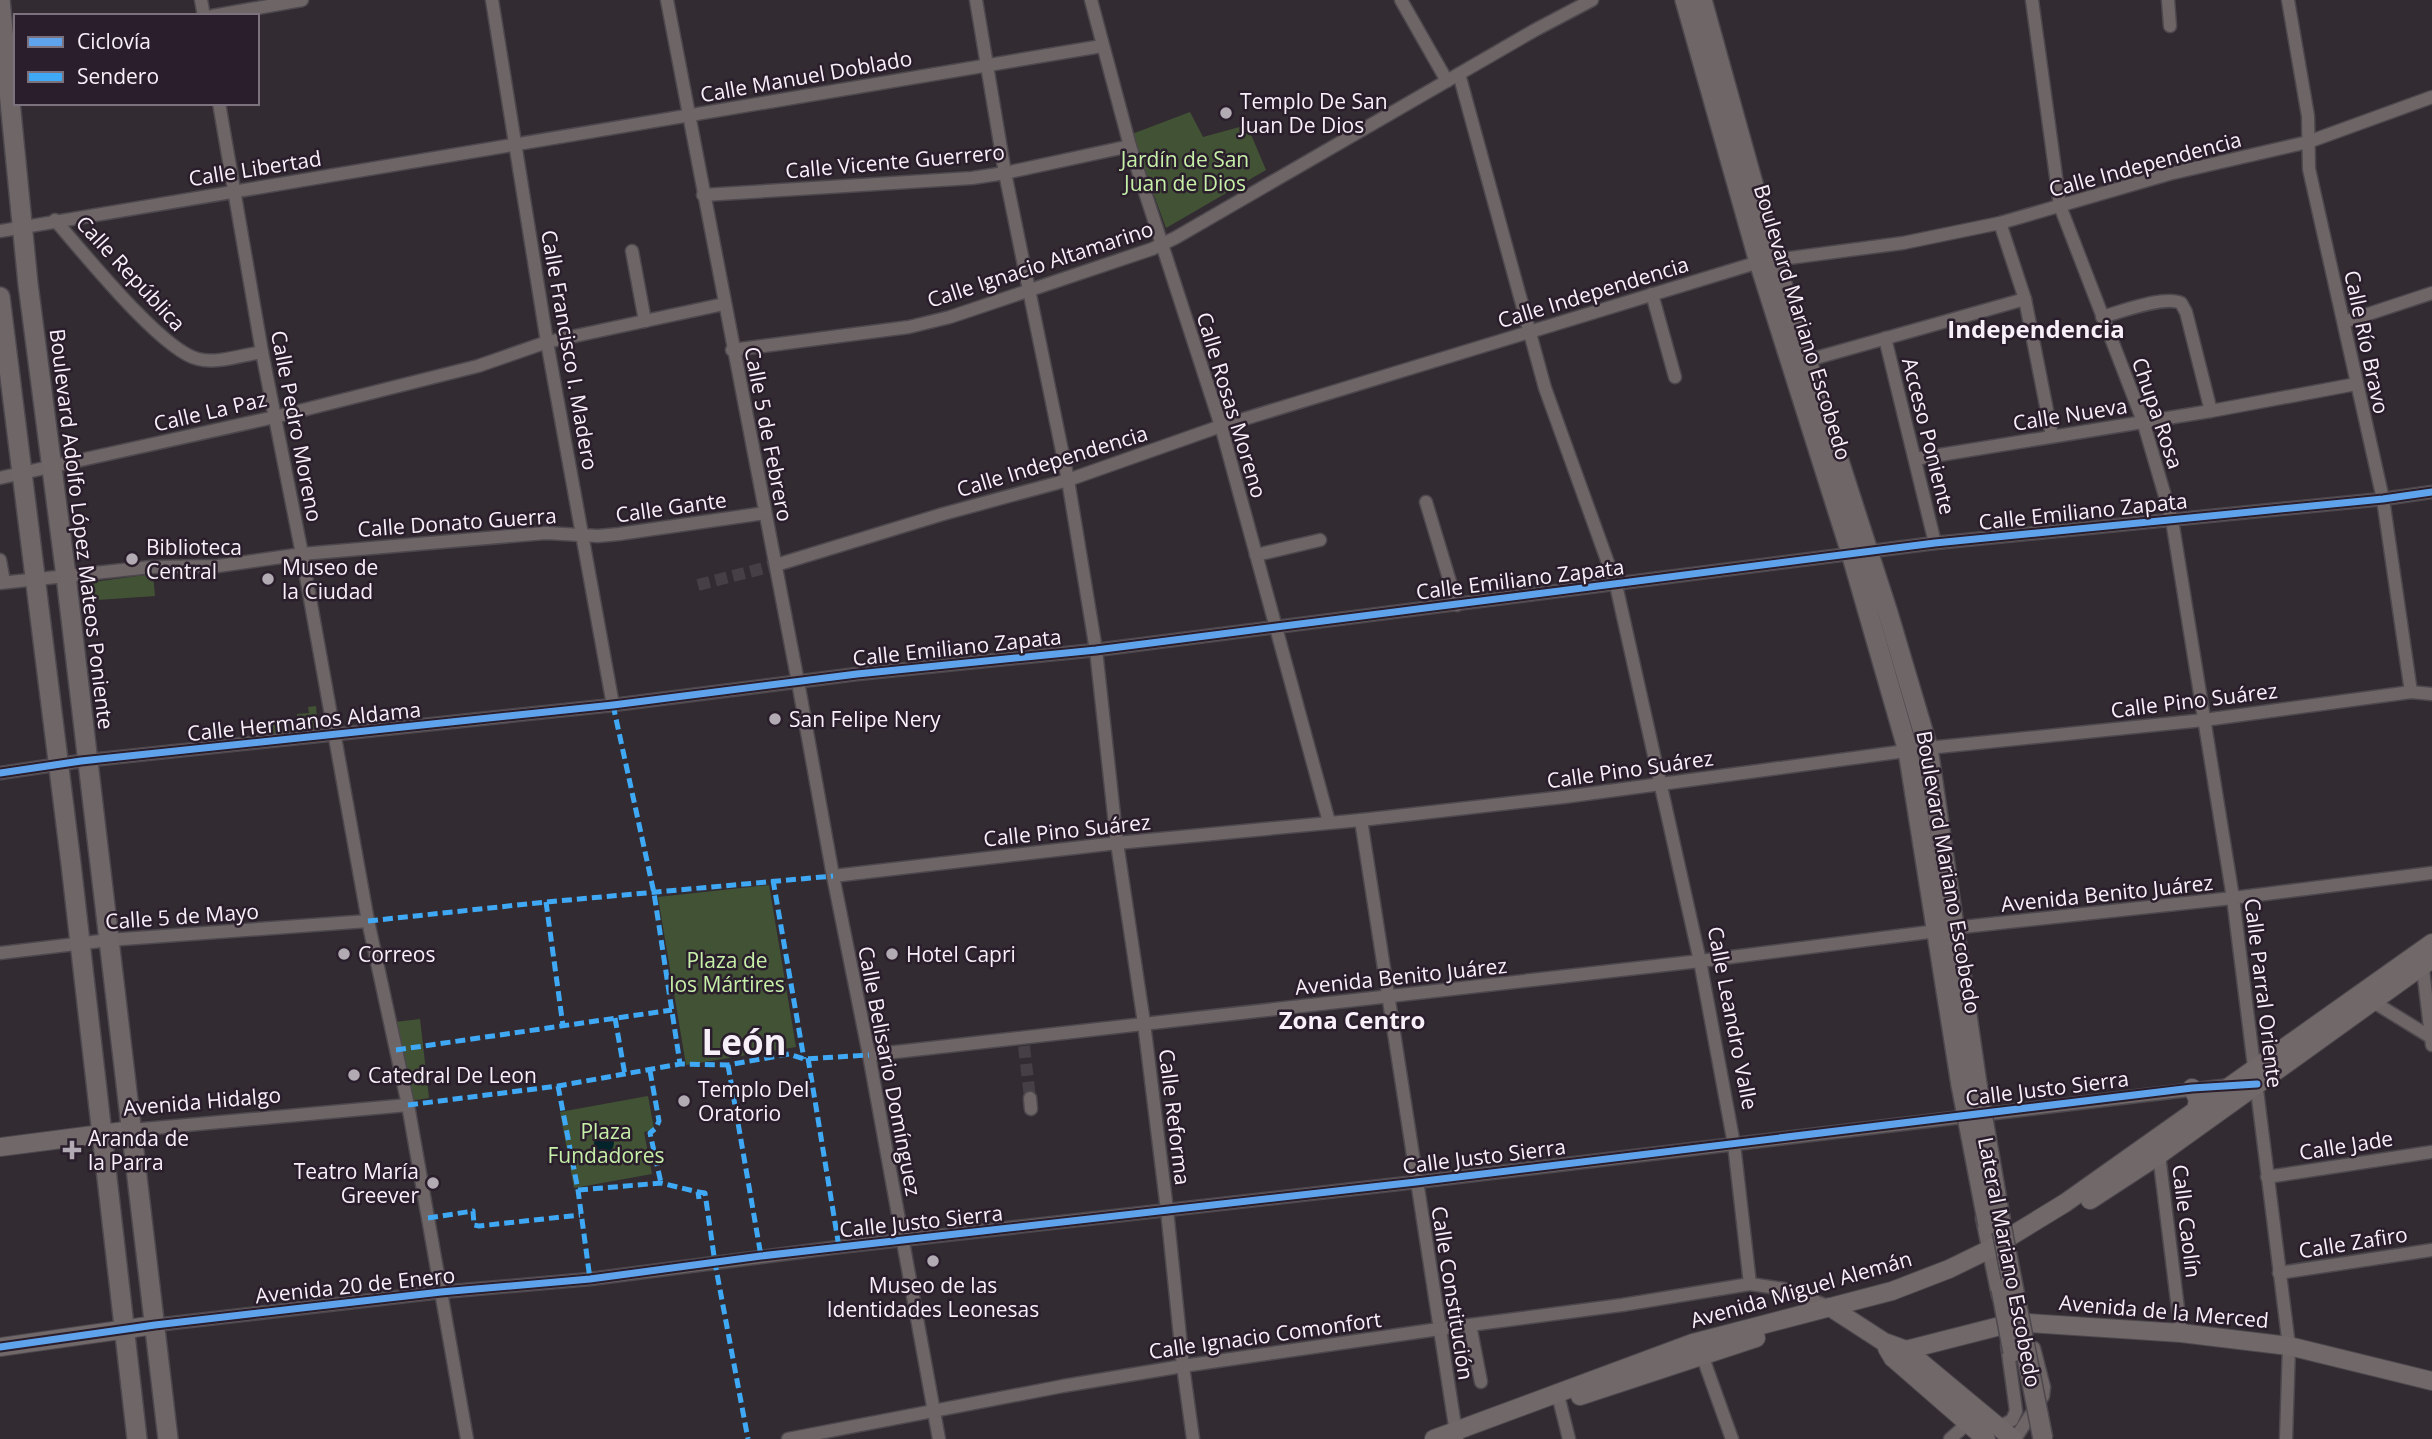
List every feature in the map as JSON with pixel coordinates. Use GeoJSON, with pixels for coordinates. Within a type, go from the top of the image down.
{"type":"FeatureCollection","features":[{"type":"Feature","properties":{"kind":"main road","name":"Boulevard Adolfo López Mateos Poniente"},"geometry":{"type":"LineString","coordinates":[[0,0],[50,466],[66,576],[168,1439]]}},
{"type":"Feature","properties":{"kind":"main road","name":"Boulevard Mariano Escobedo"},"geometry":{"type":"LineString","coordinates":[[1685,0],[1860,553]]}},
{"type":"Feature","properties":{"kind":"main road","name":"Boulevard Mariano Escobedo"},"geometry":{"type":"LineString","coordinates":[[1702,0],[1766,260],[1805,361],[1918,750],[1944,935],[2030,1439]]}},
{"type":"Feature","properties":{"kind":"main road"},"geometry":{"type":"LineString","coordinates":[[0,297],[137,1439]]}},
{"type":"Feature","properties":{"kind":"main road","name":"Avenida Miguel Alemán"},"geometry":{"type":"LineString","coordinates":[[2012,1241],[2056,1222],[2159,1155],[2255,1076],[2427,955]]}},
{"type":"Feature","properties":{"kind":"main road","name":"Avenida Miguel Alemán"},"geometry":{"type":"LineString","coordinates":[[1434,1439],[1459,1436],[1560,1403],[1902,1288],[1989,1255],[2231,1085],[2255,1076]]}},
{"type":"Feature","properties":{"kind":"main road"},"geometry":{"type":"LineString","coordinates":[[2192,1088],[2198,1099],[2196,1111]]}},
{"type":"Feature","properties":{"kind":"main road","name":"Boulevard Mariano Escobedo"},"geometry":{"type":"LineString","coordinates":[[1970,1090],[2003,1235],[2043,1439]]}},
{"type":"Feature","properties":{"kind":"main road","name":"Avenida Hidalgo"},"geometry":{"type":"LineString","coordinates":[[0,1147],[132,1130]]}},
{"type":"Feature","properties":{"kind":"main road"},"geometry":{"type":"LineString","coordinates":[[1835,1310],[1900,1354],[1992,1433]]}},
{"type":"Feature","properties":{"kind":"main road","name":"Avenida Miguel Alemán"},"geometry":{"type":"LineString","coordinates":[[1459,1436],[1693,1343],[1835,1310]]}},
{"type":"Feature","properties":{"kind":"main road","name":"Avenida de la Merced"},"geometry":{"type":"LineString","coordinates":[[1900,1354],[2004,1325],[2028,1323],[2181,1334],[2289,1346],[2432,1381]]}},
{"type":"Feature","properties":{"kind":"main road","name":"Avenida 20 de Enero"},"geometry":{"type":"LineString","coordinates":[[0,1347],[155,1325]]}},
{"type":"Feature","properties":{"kind":"main road"},"geometry":{"type":"LineString","coordinates":[[1900,1354],[1968,1423],[2014,1439]]}},
{"type":"Feature","properties":{"kind":"street"},"geometry":{"type":"LineString","coordinates":[[223,14],[302,0]]}},
{"type":"Feature","properties":{"kind":"street","name":"Calle Francisco I. Madero"},"geometry":{"type":"LineString","coordinates":[[492,0],[547,342],[612,705]]}},
{"type":"Feature","properties":{"kind":"street","name":"Calle 5 de Febrero"},"geometry":{"type":"LineString","coordinates":[[667,0],[833,876]]}},
{"type":"Feature","properties":{"kind":"street","name":"Calle Reforma"},"geometry":{"type":"LineString","coordinates":[[976,0],[1005,173],[1068,480],[1096,650],[1117,843],[1144,1023],[1193,1439]]}},
{"type":"Feature","properties":{"kind":"street","name":"Calle Rosas Moreno"},"geometry":{"type":"LineString","coordinates":[[1091,0],[1129,146],[1221,426],[1329,822]]}},
{"type":"Feature","properties":{"kind":"street","name":"Calle Leandro Valle"},"geometry":{"type":"LineString","coordinates":[[1401,0],[1453,77],[1555,419],[1616,585],[1699,961],[1734,1144],[1750,1284]]}},
{"type":"Feature","properties":{"kind":"street","name":"Calle Ignacio Altamarino"},"geometry":{"type":"LineString","coordinates":[[733,350],[909,327],[950,317],[1163,244],[1592,0]]}},
{"type":"Feature","properties":{"kind":"street","name":"Chupa Rosa"},"geometry":{"type":"LineString","coordinates":[[2032,0],[2060,206],[2143,421],[2172,520],[2204,720]]}},
{"type":"Feature","properties":{"kind":"street"},"geometry":{"type":"LineString","coordinates":[[2168,0],[2170,26]]}},
{"type":"Feature","properties":{"kind":"street","name":"Calle Río Bravo"},"geometry":{"type":"LineString","coordinates":[[2288,0],[2308,116],[2309,169],[2382,499],[2411,692]]}},
{"type":"Feature","properties":{"kind":"street","name":"Calle Manuel Doblado"},"geometry":{"type":"LineString","coordinates":[[516,144],[1102,46]]}},
{"type":"Feature","properties":{"kind":"street","name":"Calle Independencia"},"geometry":{"type":"LineString","coordinates":[[776,565],[943,514],[1068,480],[1221,426],[1766,260],[1903,243],[2000,223],[2169,174],[2308,142],[2432,97]]}},
{"type":"Feature","properties":{"kind":"street","name":"Calle Pedro Moreno"},"geometry":{"type":"LineString","coordinates":[[219,105],[262,352],[302,554],[368,922],[408,1105],[467,1439]]}},
{"type":"Feature","properties":{"kind":"street","name":"Calle Libertad"},"geometry":{"type":"LineString","coordinates":[[0,231],[516,144]]}},
{"type":"Feature","properties":{"kind":"street","name":"Calle Vicente Guerrero"},"geometry":{"type":"LineString","coordinates":[[704,195],[972,178],[1129,146]]}},
{"type":"Feature","properties":{"kind":"street","name":"Calle República"},"geometry":{"type":"LineString","coordinates":[[55,220],[130,304],[171,345],[186,355],[210,360],[262,352]]}},
{"type":"Feature","properties":{"kind":"street"},"geometry":{"type":"LineString","coordinates":[[2000,223],[2025,299],[2052,436]]}},
{"type":"Feature","properties":{"kind":"street"},"geometry":{"type":"LineString","coordinates":[[632,251],[645,321]]}},
{"type":"Feature","properties":{"kind":"street"},"geometry":{"type":"LineString","coordinates":[[2344,322],[2432,293]]}},
{"type":"Feature","properties":{"kind":"street"},"geometry":{"type":"LineString","coordinates":[[1652,294],[1675,377]]}},
{"type":"Feature","properties":{"kind":"street"},"geometry":{"type":"LineString","coordinates":[[1805,361],[2025,299]]}},
{"type":"Feature","properties":{"kind":"street"},"geometry":{"type":"LineString","coordinates":[[2102,317],[2172,300],[2181,303],[2186,312],[2211,411]]}},
{"type":"Feature","properties":{"kind":"street","name":"Calle La Paz"},"geometry":{"type":"LineString","coordinates":[[0,478],[275,416],[478,366],[547,342],[724,304]]}},
{"type":"Feature","properties":{"kind":"street","name":"Acceso Poniente"},"geometry":{"type":"LineString","coordinates":[[1885,338],[1935,543]]}},
{"type":"Feature","properties":{"kind":"street","name":"Calle Nueva"},"geometry":{"type":"LineString","coordinates":[[1915,459],[2211,411],[2356,384]]}},
{"type":"Feature","properties":{"kind":"street","name":"Calle Emiliano Zapata"},"geometry":{"type":"LineString","coordinates":[[612,705],[1096,650],[1935,543],[2432,492]]}},
{"type":"Feature","properties":{"kind":"street"},"geometry":{"type":"LineString","coordinates":[[1426,502],[1457,605]]}},
{"type":"Feature","properties":{"kind":"street","name":"Calle Gante"},"geometry":{"type":"LineString","coordinates":[[583,535],[619,534],[765,513]]}},
{"type":"Feature","properties":{"kind":"street","name":"Calle Donato Guerra"},"geometry":{"type":"LineString","coordinates":[[2,582],[151,567],[218,566],[302,554],[546,533],[583,535]]}},
{"type":"Feature","properties":{"kind":"street"},"geometry":{"type":"LineString","coordinates":[[1256,555],[1320,540]]}},
{"type":"Feature","properties":{"kind":"street"},"geometry":{"type":"LineString","coordinates":[[0,559],[2,582]]}},
{"type":"Feature","properties":{"kind":"street","name":"Calle Pino Suárez"},"geometry":{"type":"LineString","coordinates":[[833,876],[1117,843],[1564,797],[1918,750],[2204,720],[2411,692],[2432,694]]}},
{"type":"Feature","properties":{"kind":"street","name":"Calle Hermanos Aldama"},"geometry":{"type":"LineString","coordinates":[[0,773],[88,760],[612,705]]}},
{"type":"Feature","properties":{"kind":"street","name":"Calle Parral Oriente"},"geometry":{"type":"LineString","coordinates":[[2204,720],[2233,898],[2289,1346],[2286,1439]]}},
{"type":"Feature","properties":{"kind":"street","name":"Calle Constitución"},"geometry":{"type":"LineString","coordinates":[[1361,820],[1439,1329],[1459,1436]]}},
{"type":"Feature","properties":{"kind":"street","name":"Avenida Benito Juárez"},"geometry":{"type":"LineString","coordinates":[[869,1055],[1024,1042],[1144,1023],[1944,935],[2432,873]]}},
{"type":"Feature","properties":{"kind":"street","name":"Calle Belisario Domínguez"},"geometry":{"type":"LineString","coordinates":[[833,876],[869,1055],[939,1439]]}},
{"type":"Feature","properties":{"kind":"street","name":"Calle 5 de Mayo"},"geometry":{"type":"LineString","coordinates":[[0,953],[108,940],[368,922]]}},
{"type":"Feature","properties":{"kind":"street"},"geometry":{"type":"LineString","coordinates":[[2427,955],[2432,1040]]}},
{"type":"Feature","properties":{"kind":"street"},"geometry":{"type":"LineString","coordinates":[[2366,998],[2432,1040]]}},
{"type":"Feature","properties":{"kind":"street","name":"Calle Justo Sierra"},"geometry":{"type":"LineString","coordinates":[[715,1263],[2231,1085]]}},
{"type":"Feature","properties":{"kind":"street","name":"Lateral Mariano Escobedo"},"geometry":{"type":"LineString","coordinates":[[1970,1090],[1988,1113],[2028,1323],[2044,1392],[2014,1439]]}},
{"type":"Feature","properties":{"kind":"street","name":"Lateral Mariano Escobedo"},"geometry":{"type":"LineString","coordinates":[[1970,1090],[1963,1116],[2017,1405],[2012,1420],[1992,1433]]}},
{"type":"Feature","properties":{"kind":"street","name":"Avenida Hidalgo"},"geometry":{"type":"LineString","coordinates":[[132,1130],[408,1105]]}},
{"type":"Feature","properties":{"kind":"street","name":"Calle Jade"},"geometry":{"type":"LineString","coordinates":[[2266,1177],[2432,1152]]}},
{"type":"Feature","properties":{"kind":"street","name":"Calle Caolín"},"geometry":{"type":"LineString","coordinates":[[2159,1155],[2181,1334]]}},
{"type":"Feature","properties":{"kind":"street","name":"Calle Zafiro"},"geometry":{"type":"LineString","coordinates":[[2279,1273],[2432,1250]]}},
{"type":"Feature","properties":{"kind":"street","name":"Avenida 20 de Enero"},"geometry":{"type":"LineString","coordinates":[[155,1325],[441,1292],[590,1279],[715,1263]]}},
{"type":"Feature","properties":{"kind":"street"},"geometry":{"type":"LineString","coordinates":[[1750,1284],[1784,1289],[1835,1310]]}},
{"type":"Feature","properties":{"kind":"street","name":"Calle Ignacio Comonfort"},"geometry":{"type":"LineString","coordinates":[[788,1439],[1063,1386],[1183,1366],[1622,1305],[1750,1284]]}},
{"type":"Feature","properties":{"kind":"street"},"geometry":{"type":"LineString","coordinates":[[1470,1325],[1481,1382]]}},
{"type":"Feature","properties":{"kind":"street"},"geometry":{"type":"LineString","coordinates":[[1702,1355],[1732,1439]]}},
{"type":"Feature","properties":{"kind":"street"},"geometry":{"type":"LineString","coordinates":[[1560,1403],[1569,1439]]}},
{"type":"Feature","properties":{"kind":"street"},"geometry":{"type":"LineString","coordinates":[[1950,1439],[1968,1423]]}},
{"type":"Feature","properties":{"kind":"green space","name":"Jardín de San Juan de Dios"},"geometry":{"type":"Polygon","coordinates":[[[1190,112],[1203,137],[1247,125],[1266,170],[1166,228],[1132,134],[1190,112]]]}},
{"type":"Feature","properties":{"kind":"green space"},"geometry":{"type":"Polygon","coordinates":[[[153,574],[155,596],[83,601],[86,583],[153,574]]]}},
{"type":"Feature","properties":{"kind":"green space"},"geometry":{"type":"Polygon","coordinates":[[[316,706],[318,729],[270,734],[269,725],[297,721],[297,714],[309,713],[308,707],[316,706]]]}},
{"type":"Feature","properties":{"kind":"green space","name":"Plaza de los Mártires"},"geometry":{"type":"Polygon","coordinates":[[[769,885],[796,1047],[686,1065],[658,897],[769,885]]]}},
{"type":"Feature","properties":{"kind":"green space"},"geometry":{"type":"Polygon","coordinates":[[[420,1019],[429,1098],[409,1101],[395,1022],[420,1019]]]}},
{"type":"Feature","properties":{"kind":"green space","name":"Plaza Fundadores"},"geometry":{"type":"Polygon","coordinates":[[[648,1096],[654,1129],[644,1132],[652,1174],[574,1188],[560,1112],[648,1096]]]}},
{"type":"Feature","properties":{"kind":"water"},"geometry":{"type":"Polygon","coordinates":[[[600,1133],[608,1133],[614,1143],[608,1153],[600,1153],[594,1147],[594,1139],[600,1133]]]}},
{"type":"Feature","properties":{"kind":"tunnel"},"geometry":{"type":"LineString","coordinates":[[698,585],[776,565]]}},
{"type":"Feature","properties":{"kind":"tunnel"},"geometry":{"type":"LineString","coordinates":[[1024,1046],[1030,1098]]}},
{"type":"Feature","properties":{"kind":"marked path"},"geometry":{"type":"LineString","coordinates":[[613,705],[654,893],[680,1064]]}},
{"type":"Feature","properties":{"kind":"marked path"},"geometry":{"type":"LineString","coordinates":[[368,921],[833,876]]}},
{"type":"Feature","properties":{"kind":"marked path"},"geometry":{"type":"LineString","coordinates":[[773,880],[804,1059]]}},
{"type":"Feature","properties":{"kind":"marked path"},"geometry":{"type":"LineString","coordinates":[[546,902],[563,1026]]}},
{"type":"Feature","properties":{"kind":"marked path"},"geometry":{"type":"LineString","coordinates":[[396,1050],[672,1010]]}},
{"type":"Feature","properties":{"kind":"marked path"},"geometry":{"type":"LineString","coordinates":[[615,1018],[625,1075]]}},
{"type":"Feature","properties":{"kind":"marked path"},"geometry":{"type":"LineString","coordinates":[[408,1105],[558,1086],[680,1064],[728,1065],[789,1054],[804,1059],[869,1055]]}},
{"type":"Feature","properties":{"kind":"marked path"},"geometry":{"type":"LineString","coordinates":[[808,1058],[839,1247]]}},
{"type":"Feature","properties":{"kind":"marked path"},"geometry":{"type":"LineString","coordinates":[[728,1065],[761,1256]]}},
{"type":"Feature","properties":{"kind":"marked path"},"geometry":{"type":"LineString","coordinates":[[650,1071],[659,1121],[650,1133],[661,1183]]}},
{"type":"Feature","properties":{"kind":"marked path"},"geometry":{"type":"LineString","coordinates":[[558,1086],[578,1190],[590,1279]]}},
{"type":"Feature","properties":{"kind":"marked path"},"geometry":{"type":"LineString","coordinates":[[578,1190],[661,1183],[698,1192],[699,1199]]}},
{"type":"Feature","properties":{"kind":"marked path"},"geometry":{"type":"LineString","coordinates":[[698,1192],[705,1193],[715,1263],[748,1439]]}},
{"type":"Feature","properties":{"kind":"marked path"},"geometry":{"type":"LineString","coordinates":[[428,1218],[473,1211],[474,1225],[479,1226],[580,1215]]}},
{"type":"Feature","properties":{"kind":"cycle path"},"geometry":{"type":"LineString","coordinates":[[0,773],[81,761],[613,705],[857,674],[1096,650],[1935,543],[2432,492]]}},
{"type":"Feature","properties":{"kind":"cycle path"},"geometry":{"type":"LineString","coordinates":[[0,1347],[155,1325],[441,1292],[590,1279],[761,1256],[1416,1182],[2192,1088],[2257,1084]]}},
{"type":"Feature","properties":{"kind":"place","name":"Templo De San Juan De Dios"},"geometry":{"type":"Point","coordinates":[1226,113]}},
{"type":"Feature","properties":{"kind":"place","name":"Biblioteca Central"},"geometry":{"type":"Point","coordinates":[132,559]}},
{"type":"Feature","properties":{"kind":"place","name":"Museo de la Ciudad"},"geometry":{"type":"Point","coordinates":[268,579]}},
{"type":"Feature","properties":{"kind":"place","name":"San Felipe Nery"},"geometry":{"type":"Point","coordinates":[775,719]}},
{"type":"Feature","properties":{"kind":"place","name":"Correos"},"geometry":{"type":"Point","coordinates":[344,954]}},
{"type":"Feature","properties":{"kind":"place","name":"Hotel Capri"},"geometry":{"type":"Point","coordinates":[892,954]}},
{"type":"Feature","properties":{"kind":"place","name":"Catedral De Leon"},"geometry":{"type":"Point","coordinates":[354,1075]}},
{"type":"Feature","properties":{"kind":"place","name":"Templo Del Oratorio"},"geometry":{"type":"Point","coordinates":[684,1101]}},
{"type":"Feature","properties":{"kind":"place","name":"Aranda de la Parra"},"geometry":{"type":"Point","coordinates":[72,1150]}},
{"type":"Feature","properties":{"kind":"place","name":"Teatro María Greever"},"geometry":{"type":"Point","coordinates":[433,1183]}},
{"type":"Feature","properties":{"kind":"place","name":"Museo de las Identidades Leonesas"},"geometry":{"type":"Point","coordinates":[933,1261]}},
{"type":"Feature","properties":{"kind":"district","name":"Independencia"},"geometry":{"type":"Point","coordinates":[2036,328]}},
{"type":"Feature","properties":{"kind":"district","name":"Zona Centro"},"geometry":{"type":"Point","coordinates":[1352,1019]}},
{"type":"Feature","properties":{"kind":"district","name":"León"},"geometry":{"type":"Point","coordinates":[744,1041]}}]}
